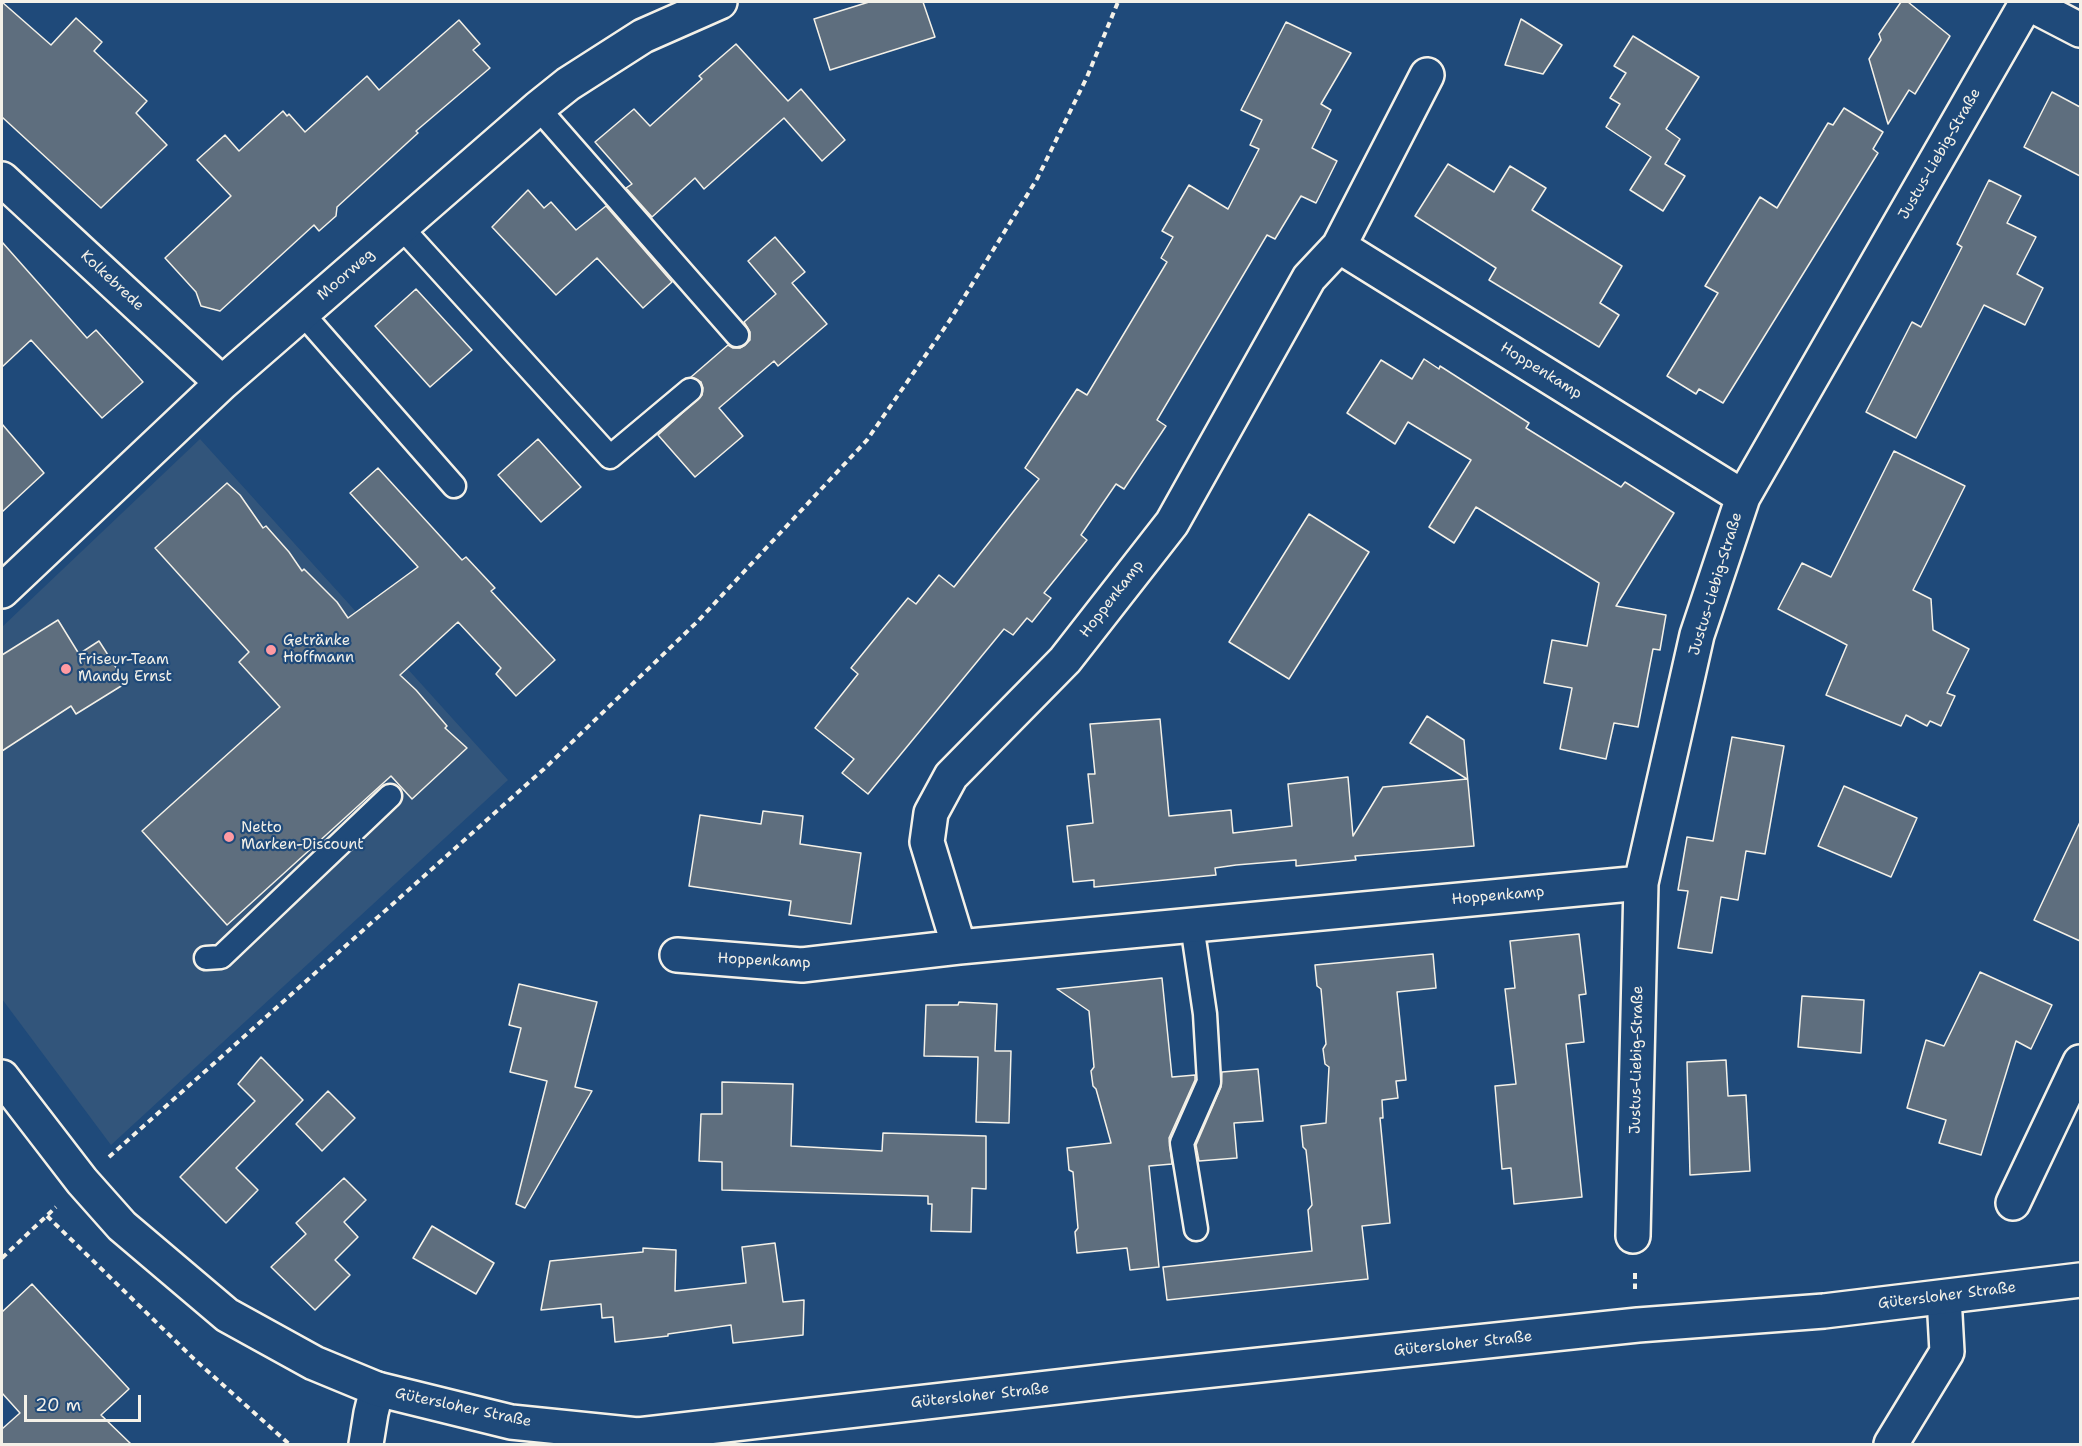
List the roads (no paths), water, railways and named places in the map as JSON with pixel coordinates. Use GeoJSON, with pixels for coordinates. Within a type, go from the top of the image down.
{"type":"FeatureCollection","features":[{"type":"Feature","properties":{"kind":"street","name":"Moorweg"},"geometry":{"type":"LineString","coordinates":[[2,591],[222,383],[538,108],[568,84],[643,36],[720,2]]}},
{"type":"Feature","properties":{"kind":"street"},"geometry":{"type":"LineString","coordinates":[[2027,2],[2080,30]]}},
{"type":"Feature","properties":{"kind":"street","name":"Justus-Liebig-Straße"},"geometry":{"type":"LineString","coordinates":[[1633,1236],[1641,883],[1697,636],[1743,496],[2027,2]]}},
{"type":"Feature","properties":{"kind":"street","name":"Hoppenkamp"},"geometry":{"type":"LineString","coordinates":[[959,947],[927,842],[931,813],[951,777],[1065,660],[1172,523],[1309,278],[1339,246],[1427,75]]}},
{"type":"Feature","properties":{"kind":"street","name":"Kolkebrede"},"geometry":{"type":"LineString","coordinates":[[2,179],[222,383]]}},
{"type":"Feature","properties":{"kind":"street","name":"Hoppenkamp"},"geometry":{"type":"LineString","coordinates":[[1339,246],[1743,496]]}},
{"type":"Feature","properties":{"kind":"street","name":"Hoppenkamp"},"geometry":{"type":"LineString","coordinates":[[677,955],[802,965],[959,947],[1641,883]]}},
{"type":"Feature","properties":{"kind":"street"},"geometry":{"type":"LineString","coordinates":[[2013,1203],[2080,1062]]}},
{"type":"Feature","properties":{"kind":"street","name":"Gütersloher Straße"},"geometry":{"type":"LineString","coordinates":[[2,1077],[82,1181],[122,1226],[227,1315],[314,1362],[377,1389],[512,1422],[638,1434],[1638,1325],[1824,1311],[2080,1280]]}},
{"type":"Feature","properties":{"kind":"street"},"geometry":{"type":"LineString","coordinates":[[1891,1444],[1947,1352],[1944,1297]]}},
{"type":"Feature","properties":{"kind":"street"},"geometry":{"type":"LineString","coordinates":[[366,1444],[370,1413],[377,1389]]}},
{"type":"Feature","properties":{"kind":"lane"},"geometry":{"type":"LineString","coordinates":[[538,108],[737,335]]}},
{"type":"Feature","properties":{"kind":"lane"},"geometry":{"type":"LineString","coordinates":[[401,227],[610,458],[690,390]]}},
{"type":"Feature","properties":{"kind":"lane"},"geometry":{"type":"LineString","coordinates":[[302,314],[454,486]]}},
{"type":"Feature","properties":{"kind":"lane"},"geometry":{"type":"LineString","coordinates":[[206,958],[221,957],[390,796]]}},
{"type":"Feature","properties":{"kind":"lane"},"geometry":{"type":"LineString","coordinates":[[1192,925],[1205,1014],[1209,1082],[1182,1143],[1196,1229]]}},
{"type":"Feature","properties":{"kind":"place","name":"Getränke Hoffmann"},"geometry":{"type":"Point","coordinates":[271,650]}},
{"type":"Feature","properties":{"kind":"place","name":"Friseur-Team Mandy Ernst"},"geometry":{"type":"Point","coordinates":[66,669]}},
{"type":"Feature","properties":{"kind":"place","name":"Netto Marken-Discount"},"geometry":{"type":"Point","coordinates":[229,837]}}]}
